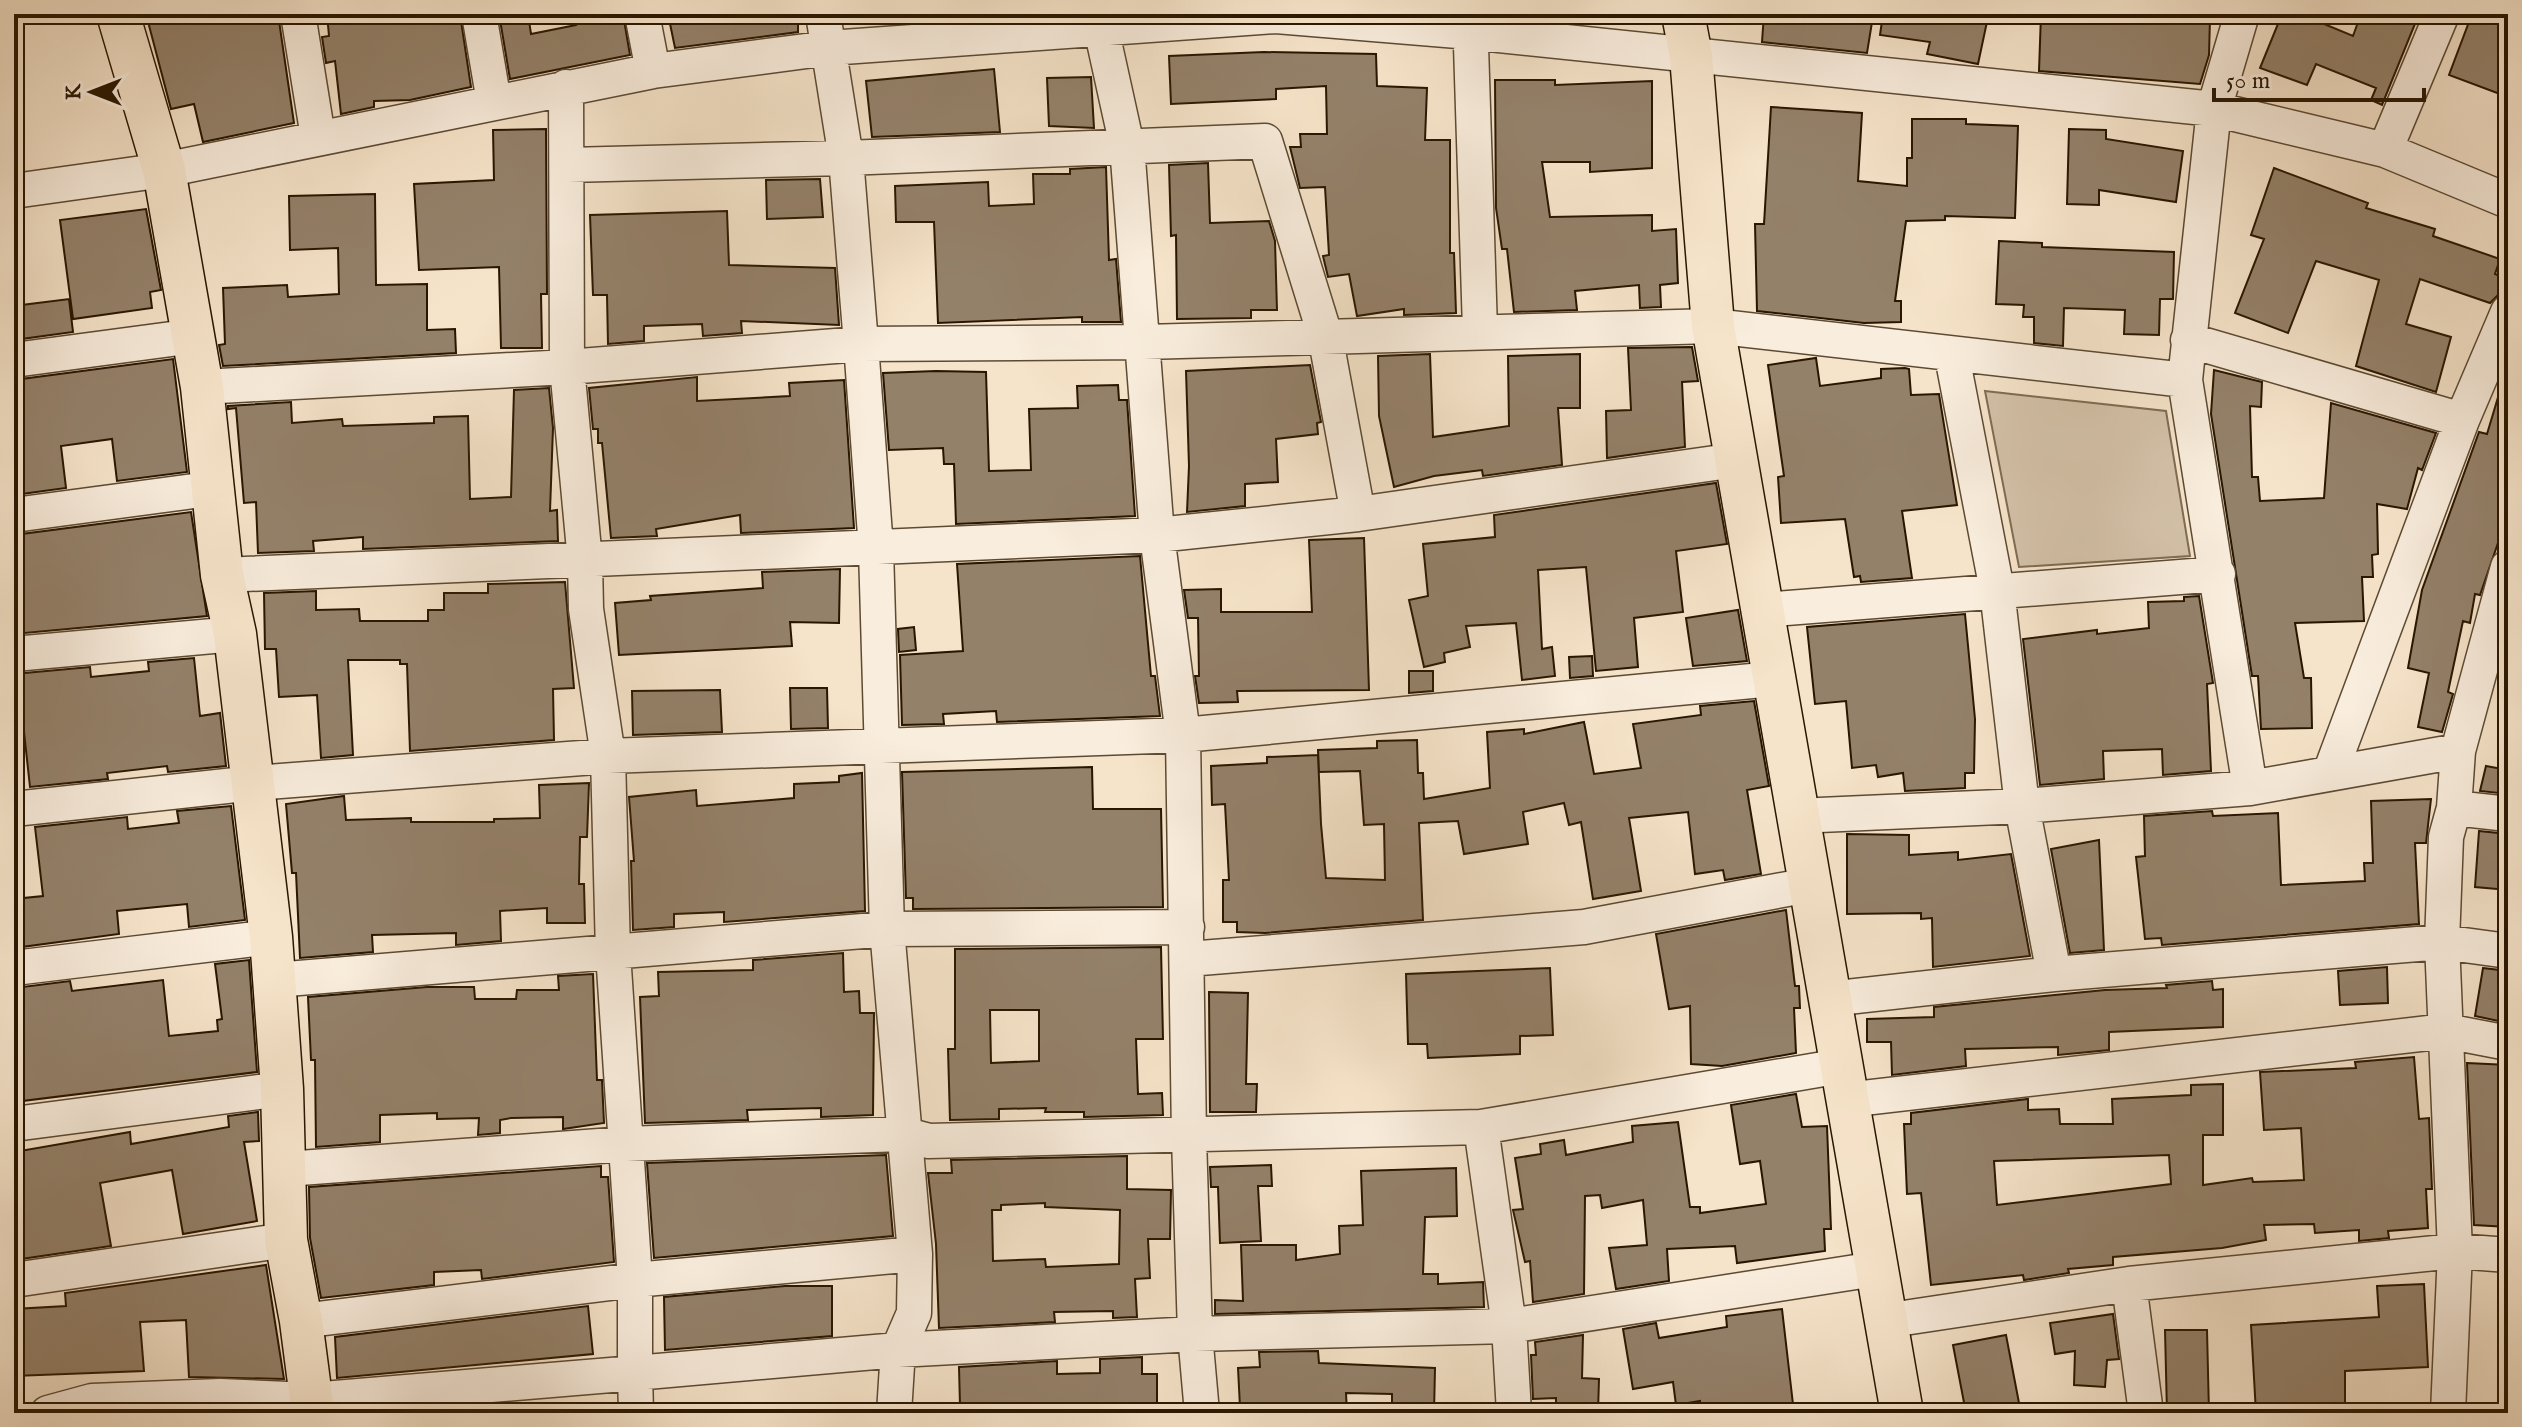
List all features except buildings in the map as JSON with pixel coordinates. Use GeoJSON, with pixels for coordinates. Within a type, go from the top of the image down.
{"type":"FeatureCollection","features":[{"type":"Feature","properties":{"kind":"main road"},"geometry":{"type":"LineString","coordinates":[[118,14],[164,170],[202,387],[216,488],[222,575],[235,634],[254,783],[258,848],[271,937],[286,1169],[286,1240],[312,1407]]}},
{"type":"Feature","properties":{"kind":"main road"},"geometry":{"type":"LineString","coordinates":[[1683,14],[1691,56],[1713,326],[1902,1413]]}},
{"type":"Feature","properties":{"kind":"main road"},"geometry":{"type":"LineString","coordinates":[[1691,56],[1706,14]]}},
{"type":"Feature","properties":{"kind":"street"},"geometry":{"type":"LineString","coordinates":[[298,14],[318,137]]}},
{"type":"Feature","properties":{"kind":"street"},"geometry":{"type":"LineString","coordinates":[[479,14],[494,102]]}},
{"type":"Feature","properties":{"kind":"street"},"geometry":{"type":"LineString","coordinates":[[642,14],[653,71]]}},
{"type":"Feature","properties":{"kind":"street"},"geometry":{"type":"LineString","coordinates":[[823,14],[846,158],[861,344],[876,549],[879,747],[887,929],[902,1134],[915,1254],[914,1313],[898,1350],[894,1413]]}},
{"type":"Feature","properties":{"kind":"street"},"geometry":{"type":"LineString","coordinates":[[2242,14],[2214,109],[2185,380],[2250,788]]}},
{"type":"Feature","properties":{"kind":"street"},"geometry":{"type":"LineString","coordinates":[[2385,150],[2442,14]]}},
{"type":"Feature","properties":{"kind":"street"},"geometry":{"type":"LineString","coordinates":[[14,191],[164,170],[653,71],[1004,23],[1101,28],[1178,17],[1276,15],[1470,23],[1691,56],[2214,109],[2385,150],[2508,201]]}},
{"type":"Feature","properties":{"kind":"street"},"geometry":{"type":"LineString","coordinates":[[1470,23],[1480,330]]}},
{"type":"Feature","properties":{"kind":"street"},"geometry":{"type":"LineString","coordinates":[[1101,28],[1127,146],[1157,535],[1183,735],[1189,1137],[1195,1334],[1202,1413]]}},
{"type":"Feature","properties":{"kind":"street"},"geometry":{"type":"LineString","coordinates":[[566,87],[567,367],[585,561],[586,609],[608,756],[613,953],[635,1280],[636,1413]]}},
{"type":"Feature","properties":{"kind":"street"},"geometry":{"type":"LineString","coordinates":[[568,165],[846,158],[1265,141],[1325,335],[1358,514]]}},
{"type":"Feature","properties":{"kind":"street"},"geometry":{"type":"LineString","coordinates":[[2330,773],[2462,420],[2508,312]]}},
{"type":"Feature","properties":{"kind":"street"},"geometry":{"type":"LineString","coordinates":[[202,387],[567,367],[861,344],[1144,342],[1480,330],[1713,326],[1952,356],[2185,380]]}},
{"type":"Feature","properties":{"kind":"street"},"geometry":{"type":"LineString","coordinates":[[14,360],[194,336]]}},
{"type":"Feature","properties":{"kind":"street"},"geometry":{"type":"LineString","coordinates":[[2188,340],[2462,420]]}},
{"type":"Feature","properties":{"kind":"street"},"geometry":{"type":"LineString","coordinates":[[1952,356],[1997,590],[2022,806],[2054,974]]}},
{"type":"Feature","properties":{"kind":"street"},"geometry":{"type":"LineString","coordinates":[[222,575],[1157,535],[1358,514],[1736,460]]}},
{"type":"Feature","properties":{"kind":"street"},"geometry":{"type":"LineString","coordinates":[[14,515],[216,488]]}},
{"type":"Feature","properties":{"kind":"street"},"geometry":{"type":"LineString","coordinates":[[2448,1413],[2455,1251],[2442,942],[2446,837],[2454,808],[2458,751],[2508,567]]}},
{"type":"Feature","properties":{"kind":"street"},"geometry":{"type":"LineString","coordinates":[[1762,610],[2218,574]]}},
{"type":"Feature","properties":{"kind":"street"},"geometry":{"type":"LineString","coordinates":[[14,654],[235,634]]}},
{"type":"Feature","properties":{"kind":"street"},"geometry":{"type":"LineString","coordinates":[[14,809],[254,783],[608,756],[1183,735],[1773,679]]}},
{"type":"Feature","properties":{"kind":"street"},"geometry":{"type":"LineString","coordinates":[[1797,816],[2022,806],[2250,788],[2458,751]]}},
{"type":"Feature","properties":{"kind":"street"},"geometry":{"type":"LineString","coordinates":[[2454,808],[2508,814]]}},
{"type":"Feature","properties":{"kind":"street"},"geometry":{"type":"LineString","coordinates":[[275,980],[887,929],[1188,943],[1584,927],[1809,885]]}},
{"type":"Feature","properties":{"kind":"street"},"geometry":{"type":"LineString","coordinates":[[14,968],[271,937]]}},
{"type":"Feature","properties":{"kind":"street"},"geometry":{"type":"LineString","coordinates":[[1829,999],[2054,974],[2442,942],[2508,951]]}},
{"type":"Feature","properties":{"kind":"street"},"geometry":{"type":"LineString","coordinates":[[286,1169],[626,1144],[902,1134],[929,1141],[1189,1137],[1481,1127],[1843,1083],[2446,1031],[2508,1043]]}},
{"type":"Feature","properties":{"kind":"street"},"geometry":{"type":"LineString","coordinates":[[14,1124],[282,1089]]}},
{"type":"Feature","properties":{"kind":"street"},"geometry":{"type":"LineString","coordinates":[[1481,1127],[1509,1326],[1514,1413]]}},
{"type":"Feature","properties":{"kind":"street"},"geometry":{"type":"LineString","coordinates":[[14,1280],[286,1240]]}},
{"type":"Feature","properties":{"kind":"street"},"geometry":{"type":"LineString","coordinates":[[1884,1321],[2129,1284],[2455,1251],[2508,1255]]}},
{"type":"Feature","properties":{"kind":"street"},"geometry":{"type":"LineString","coordinates":[[301,1321],[635,1280],[915,1254]]}},
{"type":"Feature","properties":{"kind":"street"},"geometry":{"type":"LineString","coordinates":[[48,1413],[92,1401],[220,1396],[312,1407],[635,1373],[898,1350],[1195,1334],[1509,1326],[1875,1269]]}},
{"type":"Feature","properties":{"kind":"street"},"geometry":{"type":"LineString","coordinates":[[2129,1284],[2146,1413]]}},
{"type":"Feature","properties":{"kind":"shaded area"},"geometry":{"type":"Polygon","coordinates":[[[1985,391],[2166,411],[2190,556],[2019,567],[1985,391]]]}}]}
